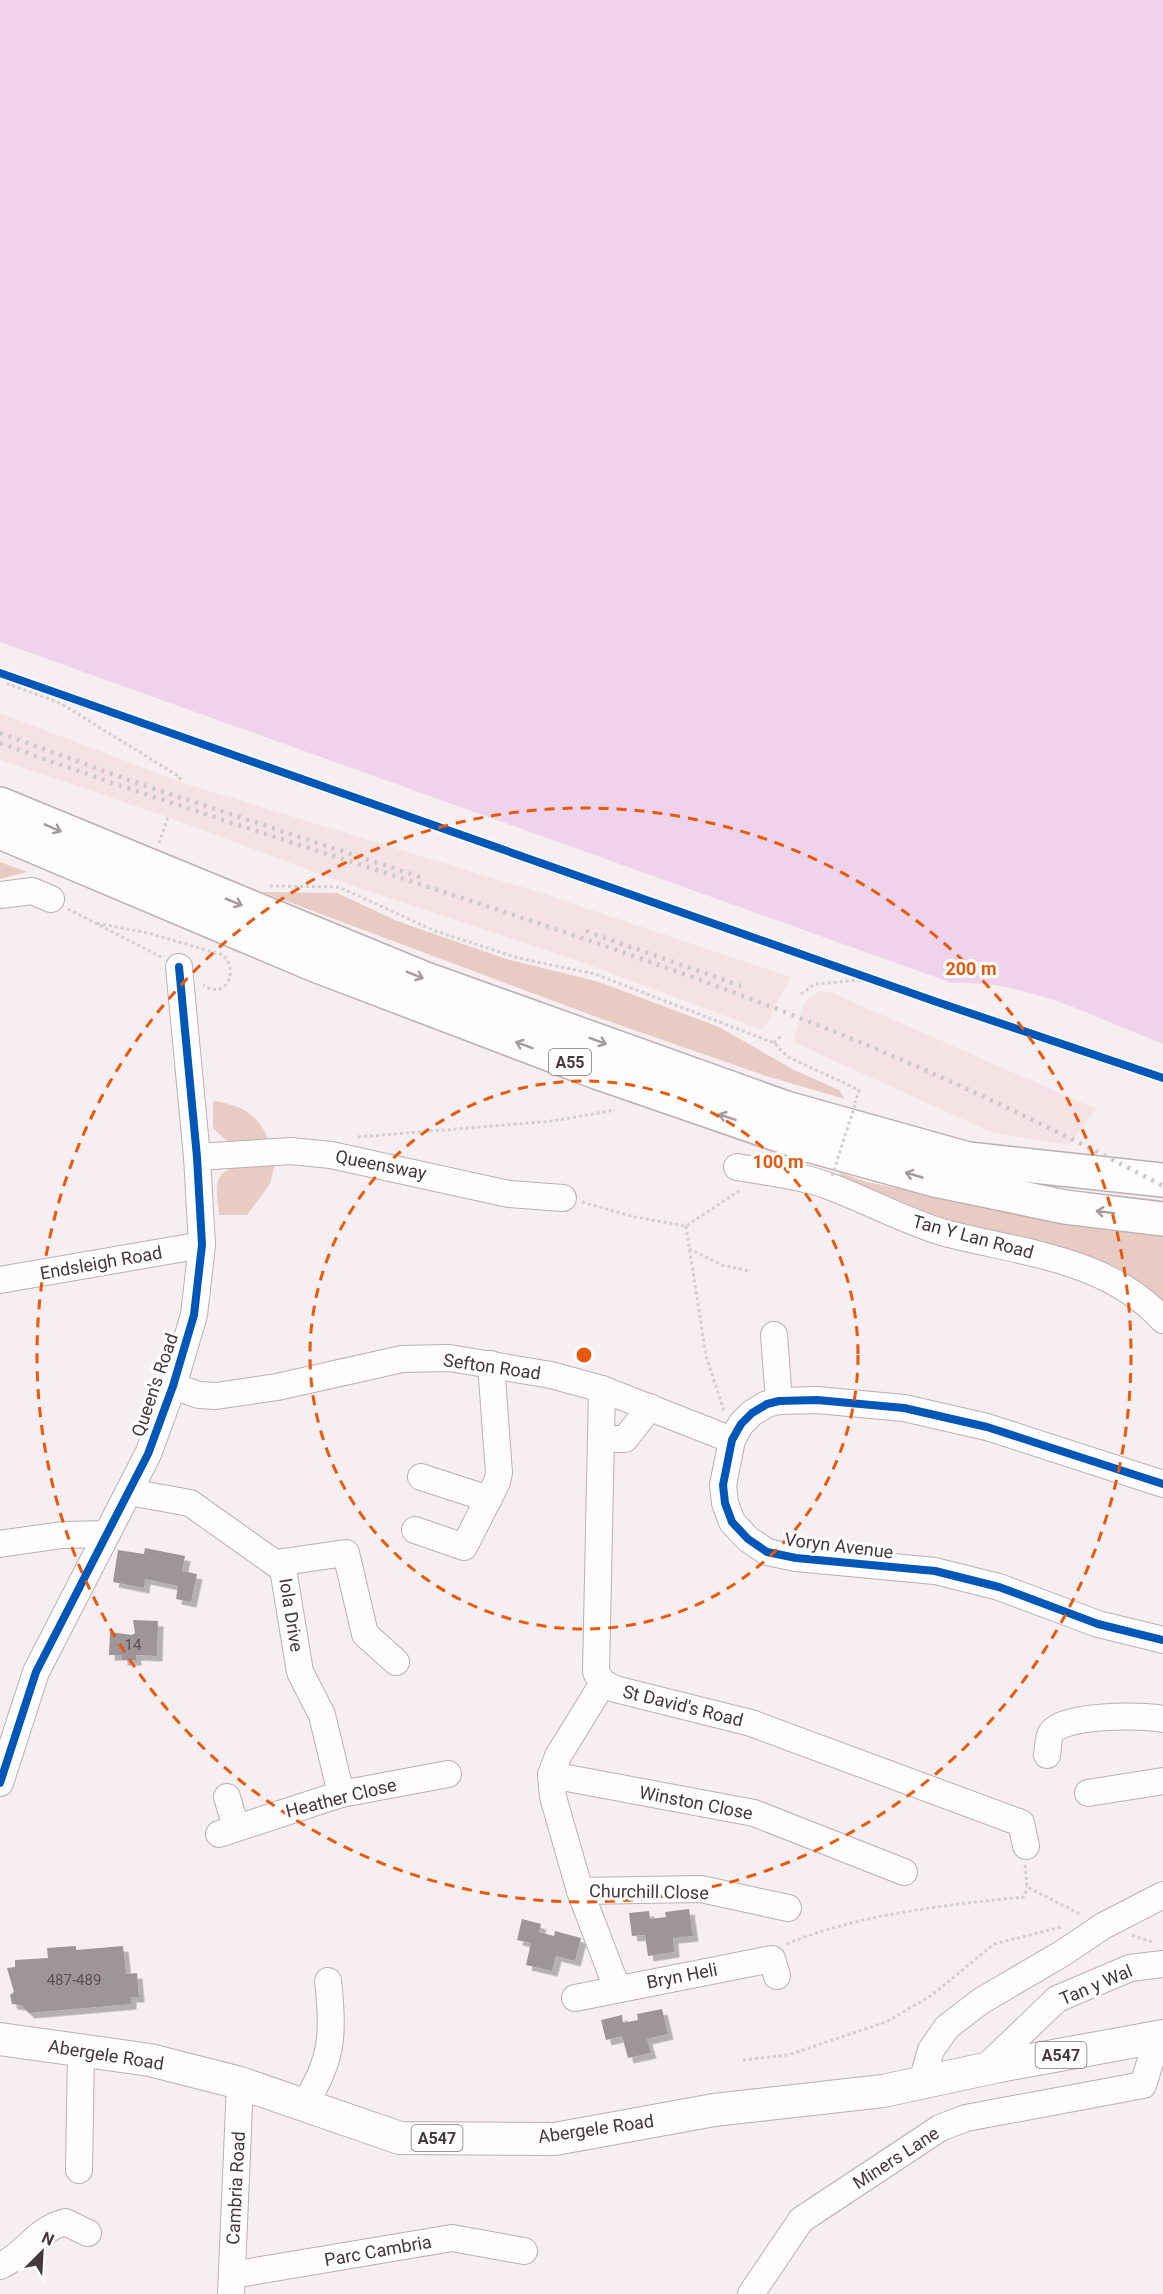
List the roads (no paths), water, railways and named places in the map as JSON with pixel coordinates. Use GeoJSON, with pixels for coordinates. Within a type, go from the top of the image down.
{"type":"FeatureCollection","features":[{"type":"Feature","properties":{"kind":"highway","name":"A55"},"geometry":{"type":"LineString","coordinates":[[0,804],[423,978],[786,1108],[968,1159],[1163,1180]]}},
{"type":"Feature","properties":{"kind":"highway","name":"A55"},"geometry":{"type":"LineString","coordinates":[[0,832],[315,965],[599,1073],[808,1145],[935,1180],[1065,1207],[1163,1218]]}},
{"type":"Feature","properties":{"kind":"main road","name":"Abergele Road"},"geometry":{"type":"LineString","coordinates":[[0,2039],[150,2060],[240,2083],[400,2138],[555,2139],[714,2110],[921,2085],[984,2069],[1160,2036]]}},
{"type":"Feature","properties":{"kind":"street"},"geometry":{"type":"LineString","coordinates":[[0,895],[32,891],[51,899]]}},
{"type":"Feature","properties":{"kind":"street","name":"Queen's Road"},"geometry":{"type":"LineString","coordinates":[[1,1774],[36,1672],[147,1454],[173,1386],[194,1315],[202,1245],[186,977]]}},
{"type":"Feature","properties":{"kind":"street","name":"Queensway"},"geometry":{"type":"LineString","coordinates":[[197,1156],[291,1151],[331,1155],[509,1194],[563,1198]]}},
{"type":"Feature","properties":{"kind":"street","name":"Tan Y Lan Road"},"geometry":{"type":"LineString","coordinates":[[736,1167],[825,1184],[883,1211],[945,1233],[1074,1263],[1115,1282],[1152,1308],[1163,1320]]}},
{"type":"Feature","properties":{"kind":"street","name":"Endsleigh Road"},"geometry":{"type":"LineString","coordinates":[[0,1280],[202,1245]]}},
{"type":"Feature","properties":{"kind":"street"},"geometry":{"type":"LineString","coordinates":[[774,1335],[779,1401]]}},
{"type":"Feature","properties":{"kind":"street","name":"Sefton Road"},"geometry":{"type":"LineString","coordinates":[[173,1386],[199,1395],[216,1396],[277,1387],[402,1359],[449,1358],[491,1364],[602,1389],[650,1407],[736,1432]]}},
{"type":"Feature","properties":{"kind":"street"},"geometry":{"type":"LineString","coordinates":[[416,1530],[464,1547],[489,1499],[499,1473],[491,1364]]}},
{"type":"Feature","properties":{"kind":"street","name":"St David's Road"},"geometry":{"type":"LineString","coordinates":[[602,1389],[596,1672],[603,1683],[615,1689],[751,1723],[1021,1823],[1026,1845]]}},
{"type":"Feature","properties":{"kind":"street"},"geometry":{"type":"LineString","coordinates":[[736,1432],[767,1404],[779,1401],[818,1400],[904,1408],[987,1426],[1163,1484]]}},
{"type":"Feature","properties":{"kind":"street"},"geometry":{"type":"LineString","coordinates":[[601,1439],[625,1439],[650,1407]]}},
{"type":"Feature","properties":{"kind":"street","name":"Voryn Avenue"},"geometry":{"type":"LineString","coordinates":[[736,1432],[723,1485],[724,1503],[732,1522],[748,1539],[767,1552],[796,1558],[934,1571],[999,1587],[1098,1624],[1163,1640]]}},
{"type":"Feature","properties":{"kind":"street"},"geometry":{"type":"LineString","coordinates":[[421,1477],[489,1499]]}},
{"type":"Feature","properties":{"kind":"street","name":"Iola Drive"},"geometry":{"type":"LineString","coordinates":[[129,1492],[190,1503],[283,1569],[300,1672],[322,1715],[341,1794]]}},
{"type":"Feature","properties":{"kind":"street"},"geometry":{"type":"LineString","coordinates":[[0,1544],[62,1535],[107,1534]]}},
{"type":"Feature","properties":{"kind":"street"},"geometry":{"type":"LineString","coordinates":[[276,1563],[346,1553],[365,1634],[396,1662]]}},
{"type":"Feature","properties":{"kind":"street"},"geometry":{"type":"LineString","coordinates":[[551,1775],[558,1756],[603,1683]]}},
{"type":"Feature","properties":{"kind":"street"},"geometry":{"type":"LineString","coordinates":[[1047,1755],[1050,1733],[1059,1724],[1125,1716],[1163,1719]]}},
{"type":"Feature","properties":{"kind":"street","name":"Heather Close"},"geometry":{"type":"LineString","coordinates":[[227,1797],[227,1831],[341,1794],[448,1773]]}},
{"type":"Feature","properties":{"kind":"street","name":"Winston Close"},"geometry":{"type":"LineString","coordinates":[[551,1775],[754,1813],[903,1872]]}},
{"type":"Feature","properties":{"kind":"street","name":"Churchill Close"},"geometry":{"type":"LineString","coordinates":[[551,1775],[553,1797],[580,1891],[617,1988]]}},
{"type":"Feature","properties":{"kind":"street"},"geometry":{"type":"LineString","coordinates":[[1088,1793],[1163,1781]]}},
{"type":"Feature","properties":{"kind":"street","name":"Churchill Close"},"geometry":{"type":"LineString","coordinates":[[580,1891],[701,1889],[788,1908]]}},
{"type":"Feature","properties":{"kind":"street"},"geometry":{"type":"LineString","coordinates":[[921,2085],[931,2050],[947,2027],[981,2001],[1063,1953],[1103,1926],[1163,1895]]}},
{"type":"Feature","properties":{"kind":"street","name":"Tan y Wal"},"geometry":{"type":"LineString","coordinates":[[984,2069],[1057,2000],[1130,1968],[1163,1964]]}},
{"type":"Feature","properties":{"kind":"street","name":"Bryn Heli"},"geometry":{"type":"LineString","coordinates":[[576,1998],[617,1988],[774,1968]]}},
{"type":"Feature","properties":{"kind":"street"},"geometry":{"type":"LineString","coordinates":[[304,2105],[319,2082],[328,2057],[330,2004],[328,1982]]}},
{"type":"Feature","properties":{"kind":"street","name":"Miners Lane"},"geometry":{"type":"LineString","coordinates":[[751,2294],[801,2220],[940,2128],[966,2118],[1143,2085],[1160,2036]]}},
{"type":"Feature","properties":{"kind":"street"},"geometry":{"type":"LineString","coordinates":[[79,2170],[81,2051]]}},
{"type":"Feature","properties":{"kind":"street","name":"Cambria Road"},"geometry":{"type":"LineString","coordinates":[[231,2285],[240,2083]]}},
{"type":"Feature","properties":{"kind":"street"},"geometry":{"type":"LineString","coordinates":[[0,2266],[15,2259],[35,2237],[53,2225],[64,2222],[88,2233]]}},
{"type":"Feature","properties":{"kind":"street","name":"Parc Cambria"},"geometry":{"type":"LineString","coordinates":[[231,2285],[453,2238],[524,2251]]}},
{"type":"Feature","properties":{"kind":"railway"},"geometry":{"type":"LineString","coordinates":[[0,733],[134,782],[423,878]]}},
{"type":"Feature","properties":{"kind":"railway"},"geometry":{"type":"LineString","coordinates":[[0,743],[701,980],[893,1056],[1074,1140],[1163,1186]]}},
{"type":"Feature","properties":{"kind":"railway"},"geometry":{"type":"LineString","coordinates":[[586,931],[741,986]]}}]}
